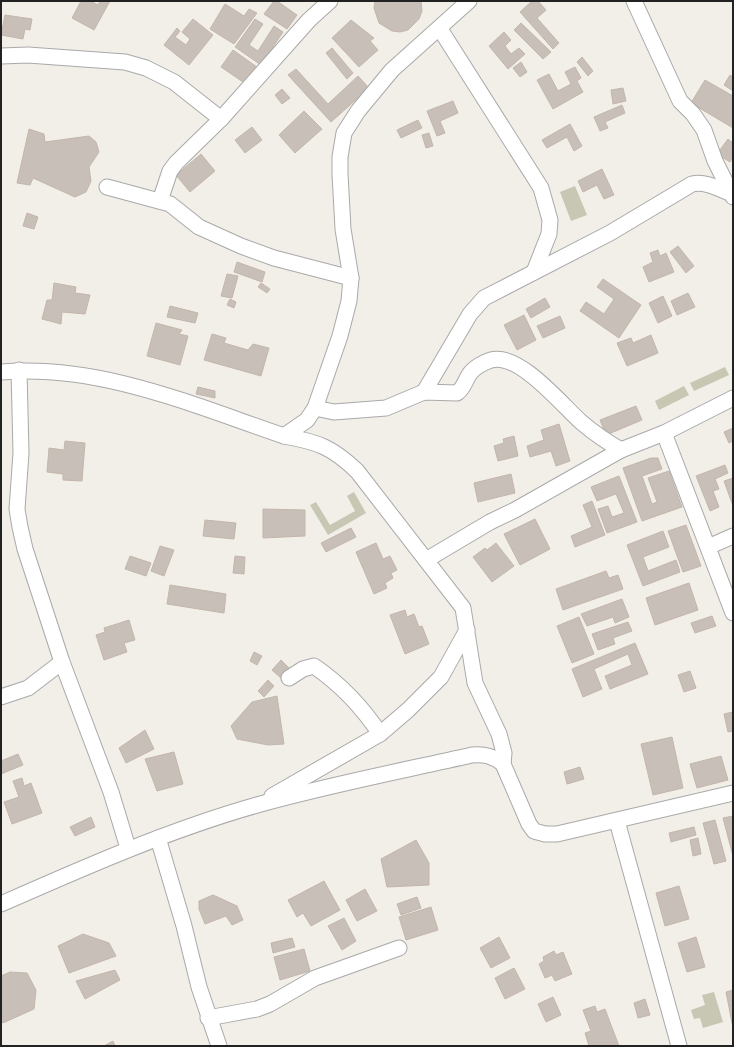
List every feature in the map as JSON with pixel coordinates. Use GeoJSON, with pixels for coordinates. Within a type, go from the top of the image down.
{"type":"FeatureCollection","features":[{"type":"Feature","properties":{"kind":"street"},"geometry":{"type":"LineString","coordinates":[[160,202],[170,171],[221,119],[309,20],[330,1]]}},
{"type":"Feature","properties":{"kind":"street"},"geometry":{"type":"LineString","coordinates":[[284,436],[307,420],[315,408],[340,336],[349,301],[350,278],[343,229],[340,174],[340,157],[344,133],[358,111],[392,70],[440,29],[469,1]]}},
{"type":"Feature","properties":{"kind":"street"},"geometry":{"type":"LineString","coordinates":[[634,1],[680,100],[693,114],[704,130],[715,161],[732,196]]}},
{"type":"Feature","properties":{"kind":"street"},"geometry":{"type":"LineString","coordinates":[[440,29],[540,188],[550,220],[549,234],[534,272]]}},
{"type":"Feature","properties":{"kind":"street"},"geometry":{"type":"LineString","coordinates":[[1,56],[28,55],[125,62],[146,68],[174,82],[221,119]]}},
{"type":"Feature","properties":{"kind":"street"},"geometry":{"type":"LineString","coordinates":[[424,392],[478,303],[493,292],[610,233],[692,184],[700,182],[708,184],[732,196]]}},
{"type":"Feature","properties":{"kind":"street"},"geometry":{"type":"LineString","coordinates":[[107,187],[170,204],[199,227],[241,246],[274,258],[350,278]]}},
{"type":"Feature","properties":{"kind":"street"},"geometry":{"type":"LineString","coordinates":[[315,408],[334,412],[386,408],[424,392],[458,392],[461,390],[469,374],[478,366],[492,360],[508,361],[525,369],[592,431],[621,450]]}},
{"type":"Feature","properties":{"kind":"street"},"geometry":{"type":"LineString","coordinates":[[1,372],[20,370],[88,376],[152,390],[284,436],[306,440],[325,446],[344,459],[357,471],[463,608],[476,683],[499,734],[504,753],[503,764],[523,813],[534,831],[545,834],[557,834],[733,793]]}},
{"type":"Feature","properties":{"kind":"street"},"geometry":{"type":"LineString","coordinates":[[20,370],[21,453],[17,509],[25,549],[62,662],[111,792],[128,848]]}},
{"type":"Feature","properties":{"kind":"street"},"geometry":{"type":"LineString","coordinates":[[426,560],[490,522],[515,510],[621,450],[664,433],[733,398]]}},
{"type":"Feature","properties":{"kind":"street"},"geometry":{"type":"LineString","coordinates":[[664,433],[733,614]]}},
{"type":"Feature","properties":{"kind":"street"},"geometry":{"type":"LineString","coordinates":[[708,547],[733,536]]}},
{"type":"Feature","properties":{"kind":"street"},"geometry":{"type":"LineString","coordinates":[[256,805],[380,734],[408,710],[441,677],[466,630]]}},
{"type":"Feature","properties":{"kind":"street"},"geometry":{"type":"LineString","coordinates":[[1,697],[28,688],[62,662]]}},
{"type":"Feature","properties":{"kind":"street"},"geometry":{"type":"LineString","coordinates":[[289,678],[303,669],[314,666],[346,692],[369,717],[380,734]]}},
{"type":"Feature","properties":{"kind":"street"},"geometry":{"type":"LineString","coordinates":[[1,904],[128,848],[256,805],[340,783],[472,755],[490,756],[503,764]]}},
{"type":"Feature","properties":{"kind":"street"},"geometry":{"type":"LineString","coordinates":[[617,821],[679,1046]]}},
{"type":"Feature","properties":{"kind":"street"},"geometry":{"type":"LineString","coordinates":[[158,838],[208,1018],[219,1046]]}},
{"type":"Feature","properties":{"kind":"street"},"geometry":{"type":"LineString","coordinates":[[208,1018],[257,1010],[315,978],[399,948]]}},
{"type":"Feature","properties":{"kind":"shaded area"},"geometry":{"type":"Polygon","coordinates":[[[575,186],[587,215],[571,221],[560,192],[575,186]]]}},
{"type":"Feature","properties":{"kind":"shaded area"},"geometry":{"type":"Polygon","coordinates":[[[725,367],[729,375],[694,391],[690,383],[725,367]]]}},
{"type":"Feature","properties":{"kind":"shaded area"},"geometry":{"type":"Polygon","coordinates":[[[684,386],[689,395],[659,410],[655,401],[684,386]]]}},
{"type":"Feature","properties":{"kind":"shaded area"},"geometry":{"type":"Polygon","coordinates":[[[354,492],[366,513],[328,535],[310,505],[316,502],[330,525],[355,511],[347,496],[354,492]]]}},
{"type":"Feature","properties":{"kind":"shaded area"},"geometry":{"type":"Polygon","coordinates":[[[714,992],[723,1022],[703,1028],[700,1018],[694,1019],[691,1010],[705,1005],[702,995],[714,992]]]}},
{"type":"Feature","properties":{"kind":"building"},"geometry":{"type":"Polygon","coordinates":[[[81,1],[90,1],[98,5],[100,1],[110,1],[94,30],[72,18],[81,1]]]}},
{"type":"Feature","properties":{"kind":"building"},"geometry":{"type":"Polygon","coordinates":[[[274,1],[277,1],[297,15],[287,29],[264,14],[274,1]]]}},
{"type":"Feature","properties":{"kind":"building"},"geometry":{"type":"Polygon","coordinates":[[[375,1],[421,1],[422,11],[419,19],[408,30],[400,32],[392,31],[379,23],[374,8],[375,1]]]}},
{"type":"Feature","properties":{"kind":"building"},"geometry":{"type":"Polygon","coordinates":[[[532,1],[538,1],[546,10],[537,18],[559,43],[553,49],[520,12],[532,1]]]}},
{"type":"Feature","properties":{"kind":"building"},"geometry":{"type":"Polygon","coordinates":[[[225,4],[244,16],[249,9],[257,13],[234,44],[210,29],[225,4]]]}},
{"type":"Feature","properties":{"kind":"building"},"geometry":{"type":"Polygon","coordinates":[[[5,15],[32,19],[30,30],[25,29],[23,39],[1,35],[5,15]]]}},
{"type":"Feature","properties":{"kind":"building"},"geometry":{"type":"Polygon","coordinates":[[[193,19],[213,35],[189,65],[164,45],[177,28],[180,31],[175,37],[186,45],[190,39],[182,32],[193,19]]]}},
{"type":"Feature","properties":{"kind":"building"},"geometry":{"type":"Polygon","coordinates":[[[255,19],[263,24],[249,45],[258,51],[274,26],[283,32],[261,65],[235,47],[255,19]]]}},
{"type":"Feature","properties":{"kind":"building"},"geometry":{"type":"Polygon","coordinates":[[[351,20],[374,38],[370,41],[378,50],[359,67],[332,38],[351,20]]]}},
{"type":"Feature","properties":{"kind":"building"},"geometry":{"type":"Polygon","coordinates":[[[521,23],[551,52],[543,59],[514,30],[521,23]]]}},
{"type":"Feature","properties":{"kind":"building"},"geometry":{"type":"Polygon","coordinates":[[[504,32],[511,40],[505,46],[511,54],[519,48],[525,54],[508,69],[489,46],[504,32]]]}},
{"type":"Feature","properties":{"kind":"building"},"geometry":{"type":"Polygon","coordinates":[[[332,48],[353,73],[347,79],[326,53],[332,48]]]}},
{"type":"Feature","properties":{"kind":"building"},"geometry":{"type":"Polygon","coordinates":[[[233,50],[257,67],[246,84],[221,67],[233,50]]]}},
{"type":"Feature","properties":{"kind":"building"},"geometry":{"type":"Polygon","coordinates":[[[582,57],[593,71],[588,76],[577,62],[582,57]]]}},
{"type":"Feature","properties":{"kind":"building"},"geometry":{"type":"Polygon","coordinates":[[[521,62],[527,72],[520,77],[513,68],[521,62]]]}},
{"type":"Feature","properties":{"kind":"building"},"geometry":{"type":"Polygon","coordinates":[[[575,67],[581,78],[577,81],[583,92],[553,109],[537,80],[549,74],[558,91],[571,84],[565,72],[575,67]]]}},
{"type":"Feature","properties":{"kind":"building"},"geometry":{"type":"Polygon","coordinates":[[[296,69],[328,104],[358,76],[369,88],[331,122],[288,75],[296,69]]]}},
{"type":"Feature","properties":{"kind":"building"},"geometry":{"type":"Polygon","coordinates":[[[730,75],[733,77],[733,91],[724,85],[730,75]]]}},
{"type":"Feature","properties":{"kind":"building"},"geometry":{"type":"Polygon","coordinates":[[[705,80],[733,96],[733,128],[691,103],[705,80]]]}},
{"type":"Feature","properties":{"kind":"building"},"geometry":{"type":"Polygon","coordinates":[[[623,88],[626,101],[613,104],[611,90],[623,88]]]}},
{"type":"Feature","properties":{"kind":"building"},"geometry":{"type":"Polygon","coordinates":[[[282,89],[290,98],[282,104],[275,95],[282,89]]]}},
{"type":"Feature","properties":{"kind":"building"},"geometry":{"type":"Polygon","coordinates":[[[453,101],[458,113],[440,121],[445,133],[437,136],[427,111],[453,101]]]}},
{"type":"Feature","properties":{"kind":"building"},"geometry":{"type":"Polygon","coordinates":[[[622,105],[625,113],[605,122],[608,128],[600,131],[594,117],[622,105]]]}},
{"type":"Feature","properties":{"kind":"building"},"geometry":{"type":"Polygon","coordinates":[[[304,111],[322,129],[295,153],[279,135],[304,111]]]}},
{"type":"Feature","properties":{"kind":"building"},"geometry":{"type":"Polygon","coordinates":[[[418,120],[422,128],[401,138],[397,130],[418,120]]]}},
{"type":"Feature","properties":{"kind":"building"},"geometry":{"type":"Polygon","coordinates":[[[570,124],[582,146],[574,151],[567,137],[547,148],[542,140],[570,124]]]}},
{"type":"Feature","properties":{"kind":"building"},"geometry":{"type":"Polygon","coordinates":[[[252,127],[262,140],[245,153],[235,140],[252,127]]]}},
{"type":"Feature","properties":{"kind":"building"},"geometry":{"type":"Polygon","coordinates":[[[29,129],[44,134],[45,142],[89,136],[96,142],[99,152],[89,167],[91,181],[86,192],[75,197],[33,178],[30,185],[17,183],[29,129]]]}},
{"type":"Feature","properties":{"kind":"building"},"geometry":{"type":"Polygon","coordinates":[[[429,133],[433,146],[426,148],[422,135],[429,133]]]}},
{"type":"Feature","properties":{"kind":"building"},"geometry":{"type":"Polygon","coordinates":[[[728,139],[733,143],[733,157],[730,162],[717,154],[728,139]]]}},
{"type":"Feature","properties":{"kind":"building"},"geometry":{"type":"Polygon","coordinates":[[[201,154],[215,171],[190,192],[176,175],[201,154]]]}},
{"type":"Feature","properties":{"kind":"building"},"geometry":{"type":"Polygon","coordinates":[[[602,169],[614,195],[604,199],[597,185],[583,192],[578,181],[602,169]]]}},
{"type":"Feature","properties":{"kind":"building"},"geometry":{"type":"Polygon","coordinates":[[[27,213],[38,217],[34,229],[23,226],[27,213]]]}},
{"type":"Feature","properties":{"kind":"building"},"geometry":{"type":"Polygon","coordinates":[[[678,246],[694,266],[686,273],[670,252],[678,246]]]}},
{"type":"Feature","properties":{"kind":"building"},"geometry":{"type":"Polygon","coordinates":[[[658,250],[660,256],[666,253],[674,272],[649,282],[643,267],[653,262],[650,253],[658,250]]]}},
{"type":"Feature","properties":{"kind":"building"},"geometry":{"type":"Polygon","coordinates":[[[237,262],[265,272],[262,282],[234,272],[237,262]]]}},
{"type":"Feature","properties":{"kind":"building"},"geometry":{"type":"Polygon","coordinates":[[[227,274],[238,276],[232,298],[221,296],[227,274]]]}},
{"type":"Feature","properties":{"kind":"building"},"geometry":{"type":"Polygon","coordinates":[[[603,279],[641,305],[619,338],[580,311],[586,302],[604,314],[614,299],[597,287],[603,279]]]}},
{"type":"Feature","properties":{"kind":"building"},"geometry":{"type":"Polygon","coordinates":[[[54,283],[76,287],[75,293],[90,295],[85,314],[62,312],[61,324],[42,319],[47,300],[52,300],[54,283]]]}},
{"type":"Feature","properties":{"kind":"building"},"geometry":{"type":"Polygon","coordinates":[[[261,283],[270,289],[267,293],[258,287],[261,283]]]}},
{"type":"Feature","properties":{"kind":"building"},"geometry":{"type":"Polygon","coordinates":[[[688,293],[695,307],[677,315],[671,301],[688,293]]]}},
{"type":"Feature","properties":{"kind":"building"},"geometry":{"type":"Polygon","coordinates":[[[663,296],[672,316],[658,323],[649,303],[663,296]]]}},
{"type":"Feature","properties":{"kind":"building"},"geometry":{"type":"Polygon","coordinates":[[[545,298],[550,307],[531,318],[526,309],[545,298]]]}},
{"type":"Feature","properties":{"kind":"building"},"geometry":{"type":"Polygon","coordinates":[[[230,299],[236,302],[234,308],[227,305],[230,299]]]}},
{"type":"Feature","properties":{"kind":"building"},"geometry":{"type":"Polygon","coordinates":[[[170,306],[198,313],[195,323],[167,317],[170,306]]]}},
{"type":"Feature","properties":{"kind":"building"},"geometry":{"type":"Polygon","coordinates":[[[524,315],[536,340],[517,350],[504,325],[524,315]]]}},
{"type":"Feature","properties":{"kind":"building"},"geometry":{"type":"Polygon","coordinates":[[[560,316],[565,328],[543,338],[537,326],[560,316]]]}},
{"type":"Feature","properties":{"kind":"building"},"geometry":{"type":"Polygon","coordinates":[[[156,323],[182,330],[179,334],[188,336],[180,365],[147,356],[156,323]]]}},
{"type":"Feature","properties":{"kind":"building"},"geometry":{"type":"Polygon","coordinates":[[[212,334],[226,338],[224,343],[248,350],[253,344],[269,348],[261,376],[204,360],[212,334]]]}},
{"type":"Feature","properties":{"kind":"building"},"geometry":{"type":"Polygon","coordinates":[[[651,335],[658,353],[627,366],[617,343],[631,338],[633,343],[651,335]]]}},
{"type":"Feature","properties":{"kind":"building"},"geometry":{"type":"Polygon","coordinates":[[[198,387],[215,391],[215,398],[196,394],[198,387]]]}},
{"type":"Feature","properties":{"kind":"building"},"geometry":{"type":"Polygon","coordinates":[[[636,406],[642,420],[606,435],[600,420],[636,406]]]}},
{"type":"Feature","properties":{"kind":"building"},"geometry":{"type":"Polygon","coordinates":[[[559,424],[570,461],[556,466],[551,451],[530,457],[527,446],[544,440],[541,430],[559,424]]]}},
{"type":"Feature","properties":{"kind":"building"},"geometry":{"type":"Polygon","coordinates":[[[733,428],[733,441],[729,443],[724,432],[733,428]]]}},
{"type":"Feature","properties":{"kind":"building"},"geometry":{"type":"Polygon","coordinates":[[[514,436],[518,456],[498,461],[494,446],[504,443],[503,439],[514,436]]]}},
{"type":"Feature","properties":{"kind":"building"},"geometry":{"type":"Polygon","coordinates":[[[65,441],[85,443],[82,481],[63,480],[63,474],[47,472],[49,448],[64,450],[65,441]]]}},
{"type":"Feature","properties":{"kind":"building"},"geometry":{"type":"Polygon","coordinates":[[[651,458],[658,458],[662,469],[642,476],[652,504],[657,502],[648,478],[669,471],[682,507],[642,521],[623,468],[651,458]]]}},
{"type":"Feature","properties":{"kind":"building"},"geometry":{"type":"Polygon","coordinates":[[[725,465],[728,473],[715,479],[719,489],[713,491],[719,507],[710,511],[696,476],[725,465]]]}},
{"type":"Feature","properties":{"kind":"building"},"geometry":{"type":"Polygon","coordinates":[[[511,474],[515,493],[478,502],[474,483],[511,474]]]}},
{"type":"Feature","properties":{"kind":"building"},"geometry":{"type":"Polygon","coordinates":[[[619,476],[637,522],[607,533],[598,509],[608,506],[612,517],[624,513],[616,494],[597,501],[591,487],[619,476]]]}},
{"type":"Feature","properties":{"kind":"building"},"geometry":{"type":"Polygon","coordinates":[[[733,478],[733,506],[724,481],[733,478]]]}},
{"type":"Feature","properties":{"kind":"building"},"geometry":{"type":"Polygon","coordinates":[[[592,501],[605,535],[575,547],[571,536],[592,527],[583,505],[592,501]]]}},
{"type":"Feature","properties":{"kind":"building"},"geometry":{"type":"Polygon","coordinates":[[[263,509],[305,510],[305,536],[263,538],[263,509]]]}},
{"type":"Feature","properties":{"kind":"building"},"geometry":{"type":"Polygon","coordinates":[[[535,519],[550,549],[520,565],[504,534],[535,519]]]}},
{"type":"Feature","properties":{"kind":"building"},"geometry":{"type":"Polygon","coordinates":[[[205,520],[236,523],[234,539],[203,536],[205,520]]]}},
{"type":"Feature","properties":{"kind":"building"},"geometry":{"type":"Polygon","coordinates":[[[686,525],[701,566],[683,572],[668,531],[686,525]]]}},
{"type":"Feature","properties":{"kind":"building"},"geometry":{"type":"Polygon","coordinates":[[[351,528],[356,537],[326,552],[321,543],[351,528]]]}},
{"type":"Feature","properties":{"kind":"building"},"geometry":{"type":"Polygon","coordinates":[[[663,531],[669,547],[643,557],[648,571],[676,560],[680,572],[643,586],[627,545],[663,531]]]}},
{"type":"Feature","properties":{"kind":"building"},"geometry":{"type":"Polygon","coordinates":[[[376,543],[383,559],[390,556],[397,570],[391,573],[393,578],[385,583],[387,588],[374,594],[356,552],[376,543]]]}},
{"type":"Feature","properties":{"kind":"building"},"geometry":{"type":"Polygon","coordinates":[[[496,543],[514,566],[492,582],[473,557],[485,548],[487,550],[496,543]]]}},
{"type":"Feature","properties":{"kind":"building"},"geometry":{"type":"Polygon","coordinates":[[[160,546],[174,550],[164,576],[151,571],[160,546]]]}},
{"type":"Feature","properties":{"kind":"building"},"geometry":{"type":"Polygon","coordinates":[[[130,556],[151,563],[146,576],[125,569],[130,556]]]}},
{"type":"Feature","properties":{"kind":"building"},"geometry":{"type":"Polygon","coordinates":[[[235,556],[245,557],[244,574],[233,573],[235,556]]]}},
{"type":"Feature","properties":{"kind":"building"},"geometry":{"type":"Polygon","coordinates":[[[606,571],[609,578],[618,575],[623,589],[563,610],[556,589],[606,571]]]}},
{"type":"Feature","properties":{"kind":"building"},"geometry":{"type":"Polygon","coordinates":[[[689,583],[698,610],[655,625],[646,598],[689,583]]]}},
{"type":"Feature","properties":{"kind":"building"},"geometry":{"type":"Polygon","coordinates":[[[170,585],[226,594],[224,613],[167,604],[170,585]]]}},
{"type":"Feature","properties":{"kind":"building"},"geometry":{"type":"Polygon","coordinates":[[[622,599],[629,617],[615,623],[613,617],[587,626],[581,614],[622,599]]]}},
{"type":"Feature","properties":{"kind":"building"},"geometry":{"type":"Polygon","coordinates":[[[405,610],[407,617],[414,614],[419,627],[422,626],[429,644],[405,654],[390,615],[405,610]]]}},
{"type":"Feature","properties":{"kind":"building"},"geometry":{"type":"Polygon","coordinates":[[[712,616],[716,626],[695,633],[691,623],[712,616]]]}},
{"type":"Feature","properties":{"kind":"building"},"geometry":{"type":"Polygon","coordinates":[[[579,617],[594,654],[572,663],[557,626],[579,617]]]}},
{"type":"Feature","properties":{"kind":"building"},"geometry":{"type":"Polygon","coordinates":[[[129,620],[135,640],[124,643],[127,652],[104,660],[96,635],[105,632],[104,628],[129,620]]]}},
{"type":"Feature","properties":{"kind":"building"},"geometry":{"type":"Polygon","coordinates":[[[628,622],[632,631],[613,638],[615,644],[598,650],[592,634],[628,622]]]}},
{"type":"Feature","properties":{"kind":"building"},"geometry":{"type":"Polygon","coordinates":[[[635,643],[648,674],[610,689],[605,676],[632,665],[628,654],[594,669],[602,689],[583,697],[572,669],[635,643]]]}},
{"type":"Feature","properties":{"kind":"building"},"geometry":{"type":"Polygon","coordinates":[[[254,652],[262,656],[257,665],[250,661],[254,652]]]}},
{"type":"Feature","properties":{"kind":"building"},"geometry":{"type":"Polygon","coordinates":[[[281,660],[291,670],[282,679],[272,670],[281,660]]]}},
{"type":"Feature","properties":{"kind":"building"},"geometry":{"type":"Polygon","coordinates":[[[690,671],[696,688],[684,692],[678,675],[690,671]]]}},
{"type":"Feature","properties":{"kind":"building"},"geometry":{"type":"Polygon","coordinates":[[[268,680],[274,686],[264,697],[258,691],[268,680]]]}},
{"type":"Feature","properties":{"kind":"building"},"geometry":{"type":"Polygon","coordinates":[[[277,696],[284,744],[268,745],[237,739],[231,726],[252,702],[277,696]]]}},
{"type":"Feature","properties":{"kind":"building"},"geometry":{"type":"Polygon","coordinates":[[[733,712],[733,731],[728,732],[724,714],[733,712]]]}},
{"type":"Feature","properties":{"kind":"building"},"geometry":{"type":"Polygon","coordinates":[[[145,730],[154,749],[126,763],[119,748],[145,730]]]}},
{"type":"Feature","properties":{"kind":"building"},"geometry":{"type":"Polygon","coordinates":[[[672,737],[683,788],[653,795],[641,744],[672,737]]]}},
{"type":"Feature","properties":{"kind":"building"},"geometry":{"type":"Polygon","coordinates":[[[174,752],[183,784],[157,791],[145,759],[174,752]]]}},
{"type":"Feature","properties":{"kind":"building"},"geometry":{"type":"Polygon","coordinates":[[[18,754],[23,765],[1,774],[1,761],[18,754]]]}},
{"type":"Feature","properties":{"kind":"building"},"geometry":{"type":"Polygon","coordinates":[[[721,756],[728,780],[697,788],[690,764],[721,756]]]}},
{"type":"Feature","properties":{"kind":"building"},"geometry":{"type":"Polygon","coordinates":[[[580,767],[584,779],[567,784],[564,772],[580,767]]]}},
{"type":"Feature","properties":{"kind":"building"},"geometry":{"type":"Polygon","coordinates":[[[22,778],[24,786],[31,783],[42,813],[12,824],[4,802],[19,797],[13,781],[22,778]]]}},
{"type":"Feature","properties":{"kind":"building"},"geometry":{"type":"Polygon","coordinates":[[[733,816],[733,856],[723,818],[733,816]]]}},
{"type":"Feature","properties":{"kind":"building"},"geometry":{"type":"Polygon","coordinates":[[[91,817],[95,827],[75,836],[70,827],[91,817]]]}},
{"type":"Feature","properties":{"kind":"building"},"geometry":{"type":"Polygon","coordinates":[[[715,820],[726,861],[714,864],[703,823],[715,820]]]}},
{"type":"Feature","properties":{"kind":"building"},"geometry":{"type":"Polygon","coordinates":[[[694,827],[696,835],[671,842],[669,833],[694,827]]]}},
{"type":"Feature","properties":{"kind":"building"},"geometry":{"type":"Polygon","coordinates":[[[698,838],[701,854],[693,856],[690,840],[698,838]]]}},
{"type":"Feature","properties":{"kind":"building"},"geometry":{"type":"Polygon","coordinates":[[[416,840],[429,863],[429,885],[387,887],[381,859],[416,840]]]}},
{"type":"Feature","properties":{"kind":"building"},"geometry":{"type":"Polygon","coordinates":[[[324,881],[340,910],[311,926],[303,913],[297,917],[288,900],[324,881]]]}},
{"type":"Feature","properties":{"kind":"building"},"geometry":{"type":"Polygon","coordinates":[[[679,886],[689,919],[665,926],[656,893],[679,886]]]}},
{"type":"Feature","properties":{"kind":"building"},"geometry":{"type":"Polygon","coordinates":[[[365,889],[377,911],[357,921],[346,900],[365,889]]]}},
{"type":"Feature","properties":{"kind":"building"},"geometry":{"type":"Polygon","coordinates":[[[213,895],[237,906],[243,920],[232,925],[226,916],[205,924],[199,909],[199,901],[213,895]]]}},
{"type":"Feature","properties":{"kind":"building"},"geometry":{"type":"Polygon","coordinates":[[[417,897],[421,908],[401,915],[397,904],[417,897]]]}},
{"type":"Feature","properties":{"kind":"building"},"geometry":{"type":"Polygon","coordinates":[[[431,907],[438,930],[406,940],[399,917],[431,907]]]}},
{"type":"Feature","properties":{"kind":"building"},"geometry":{"type":"Polygon","coordinates":[[[344,918],[356,941],[342,950],[328,926],[344,918]]]}},
{"type":"Feature","properties":{"kind":"building"},"geometry":{"type":"Polygon","coordinates":[[[83,934],[109,943],[116,956],[69,973],[58,946],[83,934]]]}},
{"type":"Feature","properties":{"kind":"building"},"geometry":{"type":"Polygon","coordinates":[[[499,937],[510,958],[491,968],[480,948],[499,937]]]}},
{"type":"Feature","properties":{"kind":"building"},"geometry":{"type":"Polygon","coordinates":[[[696,937],[705,967],[687,972],[678,943],[696,937]]]}},
{"type":"Feature","properties":{"kind":"building"},"geometry":{"type":"Polygon","coordinates":[[[292,938],[295,947],[273,953],[271,943],[292,938]]]}},
{"type":"Feature","properties":{"kind":"building"},"geometry":{"type":"Polygon","coordinates":[[[304,949],[310,971],[280,980],[274,957],[304,949]]]}},
{"type":"Feature","properties":{"kind":"building"},"geometry":{"type":"Polygon","coordinates":[[[554,951],[556,955],[563,952],[572,974],[555,981],[552,975],[545,978],[539,964],[544,961],[543,957],[554,951]]]}},
{"type":"Feature","properties":{"kind":"building"},"geometry":{"type":"Polygon","coordinates":[[[514,968],[525,989],[505,999],[495,978],[514,968]]]}},
{"type":"Feature","properties":{"kind":"building"},"geometry":{"type":"Polygon","coordinates":[[[115,970],[120,980],[85,999],[76,981],[115,970]]]}},
{"type":"Feature","properties":{"kind":"building"},"geometry":{"type":"Polygon","coordinates":[[[10,972],[27,973],[36,990],[34,1009],[3,1023],[1,1020],[1,976],[10,972]]]}},
{"type":"Feature","properties":{"kind":"building"},"geometry":{"type":"Polygon","coordinates":[[[733,990],[733,1028],[726,992],[733,990]]]}},
{"type":"Feature","properties":{"kind":"building"},"geometry":{"type":"Polygon","coordinates":[[[553,997],[561,1015],[546,1022],[538,1004],[553,997]]]}},
{"type":"Feature","properties":{"kind":"building"},"geometry":{"type":"Polygon","coordinates":[[[645,999],[650,1015],[638,1018],[634,1003],[645,999]]]}},
{"type":"Feature","properties":{"kind":"building"},"geometry":{"type":"Polygon","coordinates":[[[595,1006],[597,1012],[605,1009],[619,1046],[589,1046],[585,1033],[591,1031],[583,1010],[595,1006]]]}},
{"type":"Feature","properties":{"kind":"building"},"geometry":{"type":"Polygon","coordinates":[[[113,1041],[115,1046],[104,1046],[113,1041]]]}}]}
